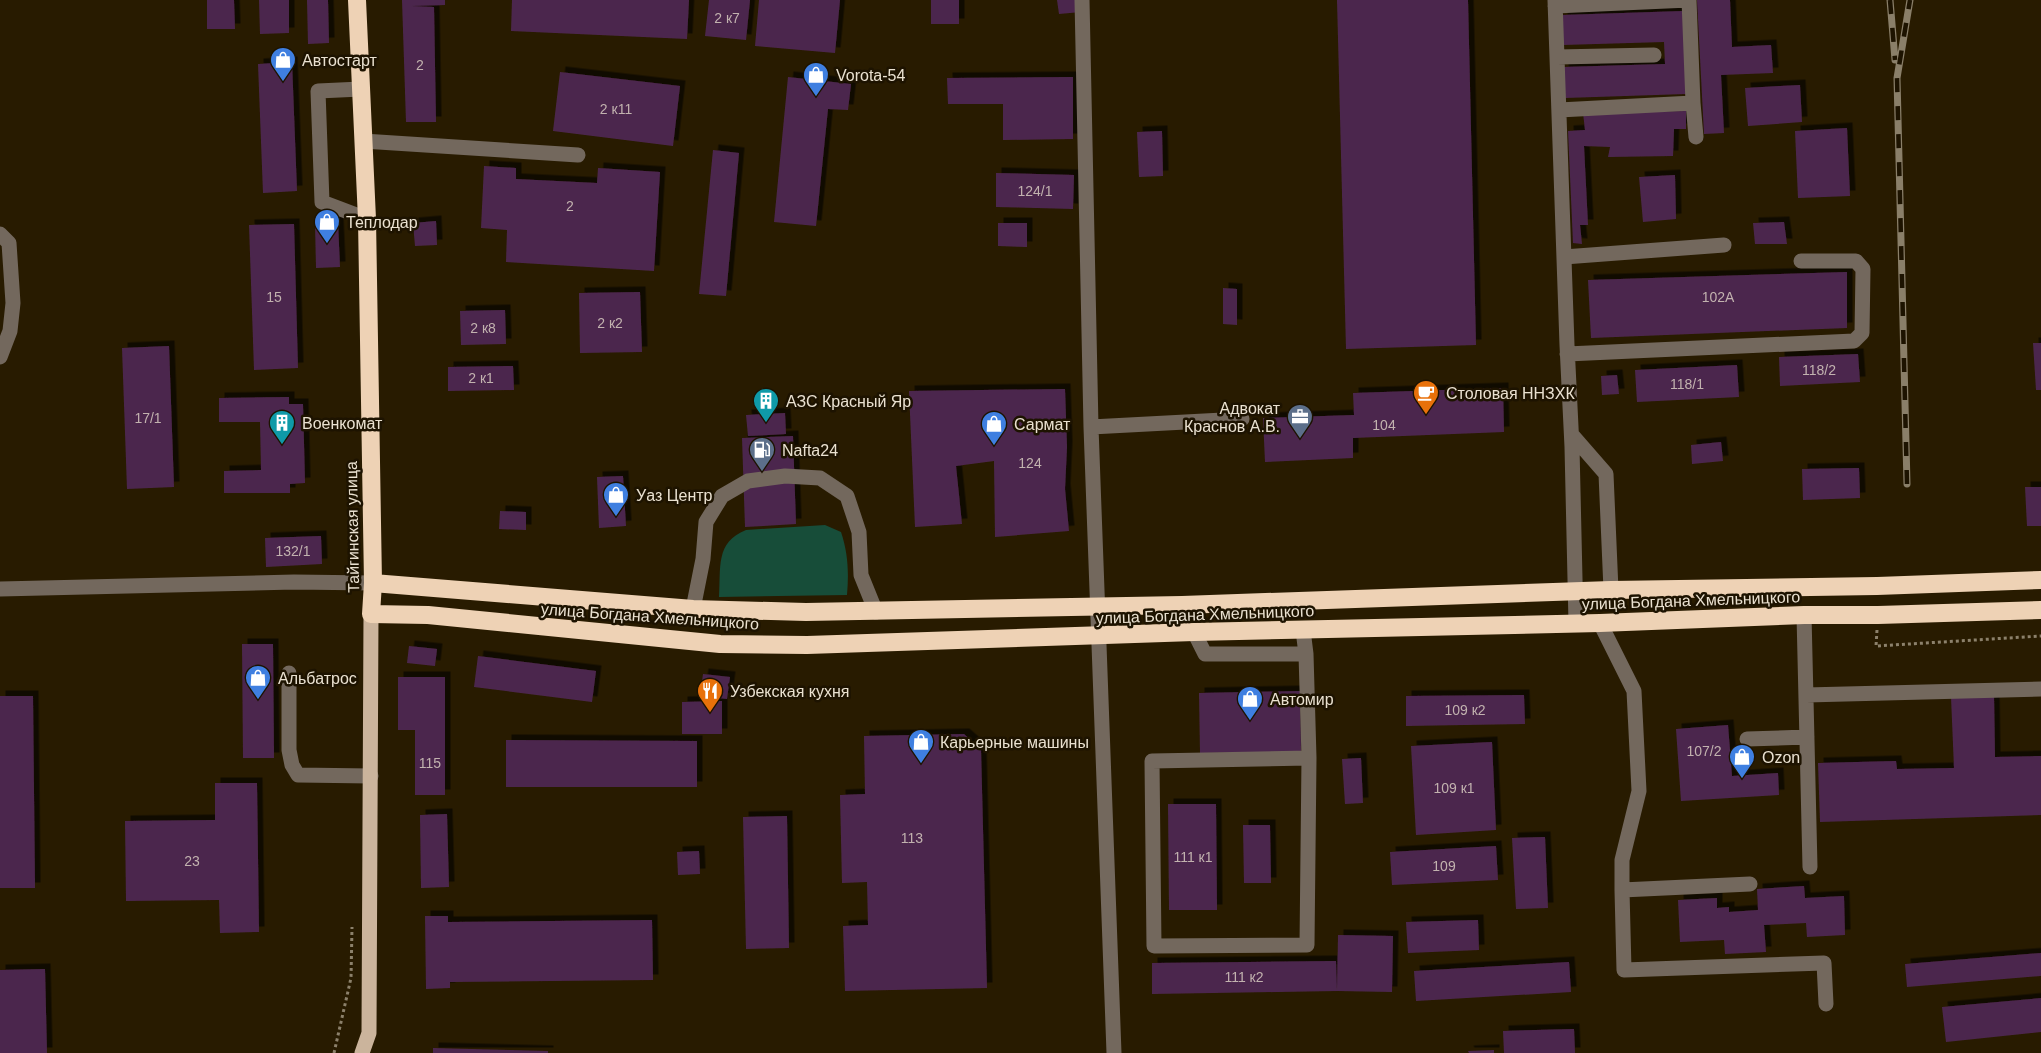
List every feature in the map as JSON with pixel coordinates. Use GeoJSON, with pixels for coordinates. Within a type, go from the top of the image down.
{"type":"FeatureCollection","features":[{"type":"Feature","properties":{"kind":"highway","name":"Тайгинская улица"},"geometry":{"type":"LineString","coordinates":[[357,0],[367,219],[373,583],[371,614]]}},
{"type":"Feature","properties":{"kind":"highway","name":"улица Богдана Хмельницкого"},"geometry":{"type":"LineString","coordinates":[[373,583],[693,609],[876,612],[1611,590],[1877,586],[2041,580]]}},
{"type":"Feature","properties":{"kind":"highway","name":"улица Богдана Хмельницкого"},"geometry":{"type":"LineString","coordinates":[[371,614],[428,615],[720,644],[807,645],[1194,632],[2041,610]]}},
{"type":"Feature","properties":{"kind":"highway"},"geometry":{"type":"LineString","coordinates":[[806,612],[807,645]]}},
{"type":"Feature","properties":{"kind":"main road","name":"Тайгинская улица"},"geometry":{"type":"LineString","coordinates":[[368,1050],[371,614]]}},
{"type":"Feature","properties":{"kind":"lane"},"geometry":{"type":"LineString","coordinates":[[1082,0],[1091,427],[1114,1053]]}},
{"type":"Feature","properties":{"kind":"lane"},"geometry":{"type":"LineString","coordinates":[[1576,623],[1572,435],[1567,354],[1555,3],[1689,0],[1696,137]]}},
{"type":"Feature","properties":{"kind":"lane"},"geometry":{"type":"LineString","coordinates":[[1557,57],[1654,55]]}},
{"type":"Feature","properties":{"kind":"lane"},"geometry":{"type":"LineString","coordinates":[[361,89],[318,91],[322,202],[367,219]]}},
{"type":"Feature","properties":{"kind":"lane"},"geometry":{"type":"LineString","coordinates":[[1559,110],[1693,103]]}},
{"type":"Feature","properties":{"kind":"lane"},"geometry":{"type":"LineString","coordinates":[[363,141],[578,154]]}},
{"type":"Feature","properties":{"kind":"lane"},"geometry":{"type":"LineString","coordinates":[[0,234],[9,243],[13,303],[10,331],[0,357]]}},
{"type":"Feature","properties":{"kind":"lane"},"geometry":{"type":"LineString","coordinates":[[1564,257],[1724,245]]}},
{"type":"Feature","properties":{"kind":"lane"},"geometry":{"type":"LineString","coordinates":[[1567,354],[1854,341],[1862,333],[1863,269],[1856,261],[1801,261]]}},
{"type":"Feature","properties":{"kind":"lane"},"geometry":{"type":"LineString","coordinates":[[1091,427],[1242,419]]}},
{"type":"Feature","properties":{"kind":"lane"},"geometry":{"type":"LineString","coordinates":[[1572,435],[1606,474],[1611,590]]}},
{"type":"Feature","properties":{"kind":"lane"},"geometry":{"type":"LineString","coordinates":[[693,609],[703,559],[706,522],[722,496],[748,482],[786,476],[820,478],[847,496],[860,532],[861,574],[876,612]]}},
{"type":"Feature","properties":{"kind":"lane"},"geometry":{"type":"LineString","coordinates":[[0,589],[294,582],[373,583]]}},
{"type":"Feature","properties":{"kind":"lane"},"geometry":{"type":"LineString","coordinates":[[1804,615],[1810,867]]}},
{"type":"Feature","properties":{"kind":"lane"},"geometry":{"type":"LineString","coordinates":[[1600,623],[1635,692],[1639,791],[1622,860],[1624,970],[1824,963],[1827,1004]]}},
{"type":"Feature","properties":{"kind":"lane"},"geometry":{"type":"LineString","coordinates":[[1303,630],[1306,654],[1309,758],[1307,945],[1154,946],[1152,761],[1309,758]]}},
{"type":"Feature","properties":{"kind":"lane"},"geometry":{"type":"LineString","coordinates":[[1194,632],[1206,654],[1306,654]]}},
{"type":"Feature","properties":{"kind":"lane"},"geometry":{"type":"LineString","coordinates":[[289,673],[289,750],[292,765],[298,775],[370,776]]}},
{"type":"Feature","properties":{"kind":"lane"},"geometry":{"type":"LineString","coordinates":[[1806,695],[2041,689]]}},
{"type":"Feature","properties":{"kind":"lane"},"geometry":{"type":"LineString","coordinates":[[1747,739],[1807,737]]}},
{"type":"Feature","properties":{"kind":"lane"},"geometry":{"type":"LineString","coordinates":[[1622,890],[1750,884]]}},
{"type":"Feature","properties":{"kind":"path"},"geometry":{"type":"LineString","coordinates":[[1876,646],[2041,636]]}},
{"type":"Feature","properties":{"kind":"path"},"geometry":{"type":"LineString","coordinates":[[334,1053],[351,978],[353,919]]}},
{"type":"Feature","properties":{"kind":"green space"},"geometry":{"type":"Polygon","coordinates":[[[825,525],[841,532],[847,563],[847,595],[719,597],[720,566],[724,549],[736,535],[746,530],[825,525]]]}},
{"type":"Feature","properties":{"kind":"building"},"geometry":{"type":"Polygon","coordinates":[[[207,0],[234,0],[235,29],[207,29],[207,0]]]}},
{"type":"Feature","properties":{"kind":"building"},"geometry":{"type":"Polygon","coordinates":[[[259,0],[289,0],[289,33],[260,34],[259,0]]]}},
{"type":"Feature","properties":{"kind":"building"},"geometry":{"type":"Polygon","coordinates":[[[307,0],[328,0],[329,43],[308,44],[307,0]]]}},
{"type":"Feature","properties":{"kind":"building"},"geometry":{"type":"Polygon","coordinates":[[[402,0],[445,0],[445,5],[411,6],[434,7],[436,122],[406,122],[402,0]]]}},
{"type":"Feature","properties":{"kind":"building"},"geometry":{"type":"Polygon","coordinates":[[[512,0],[689,0],[687,39],[511,31],[512,0]]]}},
{"type":"Feature","properties":{"kind":"building"},"geometry":{"type":"Polygon","coordinates":[[[709,0],[750,0],[746,40],[705,36],[709,0]]]}},
{"type":"Feature","properties":{"kind":"building"},"geometry":{"type":"Polygon","coordinates":[[[759,0],[840,0],[835,53],[755,46],[759,0]]]}},
{"type":"Feature","properties":{"kind":"building"},"geometry":{"type":"Polygon","coordinates":[[[931,0],[959,0],[959,24],[931,24],[931,0]]]}},
{"type":"Feature","properties":{"kind":"building"},"geometry":{"type":"Polygon","coordinates":[[[1057,0],[1079,0],[1081,12],[1059,14],[1057,0]]]}},
{"type":"Feature","properties":{"kind":"building"},"geometry":{"type":"Polygon","coordinates":[[[1337,0],[1468,0],[1476,345],[1346,349],[1337,0]]]}},
{"type":"Feature","properties":{"kind":"building"},"geometry":{"type":"Polygon","coordinates":[[[1697,0],[1730,0],[1732,47],[1771,45],[1773,73],[1721,75],[1724,133],[1704,134],[1697,0]]]}},
{"type":"Feature","properties":{"kind":"building"},"geometry":{"type":"Polygon","coordinates":[[[1683,11],[1686,94],[1565,98],[1563,67],[1665,64],[1664,42],[1563,45],[1562,15],[1683,11]]]}},
{"type":"Feature","properties":{"kind":"building"},"geometry":{"type":"Polygon","coordinates":[[[292,62],[297,191],[263,193],[258,64],[292,62]]]}},
{"type":"Feature","properties":{"kind":"building"},"geometry":{"type":"Polygon","coordinates":[[[560,72],[680,86],[673,146],[553,131],[560,72]]]}},
{"type":"Feature","properties":{"kind":"building"},"geometry":{"type":"Polygon","coordinates":[[[788,77],[851,84],[848,110],[828,109],[816,226],[774,222],[788,77]]]}},
{"type":"Feature","properties":{"kind":"building"},"geometry":{"type":"Polygon","coordinates":[[[1073,77],[1073,139],[1003,140],[1003,104],[948,104],[947,78],[1073,77]]]}},
{"type":"Feature","properties":{"kind":"building"},"geometry":{"type":"Polygon","coordinates":[[[1800,85],[1802,122],[1748,126],[1745,88],[1800,85]]]}},
{"type":"Feature","properties":{"kind":"building"},"geometry":{"type":"Polygon","coordinates":[[[1686,111],[1686,129],[1674,129],[1673,156],[1608,157],[1610,147],[1584,146],[1588,225],[1580,225],[1582,244],[1573,243],[1568,131],[1585,130],[1583,113],[1686,111]]]}},
{"type":"Feature","properties":{"kind":"building"},"geometry":{"type":"Polygon","coordinates":[[[1847,128],[1850,196],[1798,198],[1795,131],[1847,128]]]}},
{"type":"Feature","properties":{"kind":"building"},"geometry":{"type":"Polygon","coordinates":[[[1162,131],[1163,176],[1139,177],[1137,132],[1162,131]]]}},
{"type":"Feature","properties":{"kind":"building"},"geometry":{"type":"Polygon","coordinates":[[[713,150],[739,153],[726,296],[699,294],[713,150]]]}},
{"type":"Feature","properties":{"kind":"building"},"geometry":{"type":"Polygon","coordinates":[[[484,166],[516,168],[516,179],[597,183],[598,168],[660,172],[654,271],[506,262],[507,230],[481,228],[484,166]]]}},
{"type":"Feature","properties":{"kind":"building"},"geometry":{"type":"Polygon","coordinates":[[[996,173],[1074,175],[1073,209],[996,207],[996,173]]]}},
{"type":"Feature","properties":{"kind":"building"},"geometry":{"type":"Polygon","coordinates":[[[1675,175],[1676,219],[1643,222],[1639,177],[1675,175]]]}},
{"type":"Feature","properties":{"kind":"building"},"geometry":{"type":"Polygon","coordinates":[[[436,221],[437,245],[415,246],[413,223],[436,221]]]}},
{"type":"Feature","properties":{"kind":"building","name":"Теплодар"},"geometry":{"type":"Polygon","coordinates":[[[338,222],[340,267],[316,268],[315,223],[338,222]]]}},
{"type":"Feature","properties":{"kind":"building"},"geometry":{"type":"Polygon","coordinates":[[[1784,222],[1787,244],[1755,244],[1753,223],[1784,222]]]}},
{"type":"Feature","properties":{"kind":"building"},"geometry":{"type":"Polygon","coordinates":[[[998,223],[1027,223],[1027,247],[998,246],[998,223]]]}},
{"type":"Feature","properties":{"kind":"building"},"geometry":{"type":"Polygon","coordinates":[[[294,224],[298,368],[254,370],[249,225],[294,224]]]}},
{"type":"Feature","properties":{"kind":"building"},"geometry":{"type":"Polygon","coordinates":[[[1847,272],[1847,328],[1591,338],[1588,280],[1847,272]]]}},
{"type":"Feature","properties":{"kind":"building"},"geometry":{"type":"Polygon","coordinates":[[[1223,288],[1237,289],[1237,325],[1223,324],[1223,288]]]}},
{"type":"Feature","properties":{"kind":"building"},"geometry":{"type":"Polygon","coordinates":[[[640,292],[642,352],[580,353],[579,293],[640,292]]]}},
{"type":"Feature","properties":{"kind":"building"},"geometry":{"type":"Polygon","coordinates":[[[505,310],[506,344],[461,345],[460,311],[505,310]]]}},
{"type":"Feature","properties":{"kind":"building"},"geometry":{"type":"Polygon","coordinates":[[[2033,343],[2041,343],[2041,390],[2036,390],[2033,343]]]}},
{"type":"Feature","properties":{"kind":"building"},"geometry":{"type":"Polygon","coordinates":[[[169,346],[174,487],[127,489],[122,348],[169,346]]]}},
{"type":"Feature","properties":{"kind":"building"},"geometry":{"type":"Polygon","coordinates":[[[1858,354],[1860,382],[1780,386],[1779,357],[1858,354]]]}},
{"type":"Feature","properties":{"kind":"building"},"geometry":{"type":"Polygon","coordinates":[[[1737,365],[1739,397],[1637,402],[1635,370],[1737,365]]]}},
{"type":"Feature","properties":{"kind":"building"},"geometry":{"type":"Polygon","coordinates":[[[513,366],[514,390],[448,391],[448,367],[513,366]]]}},
{"type":"Feature","properties":{"kind":"building"},"geometry":{"type":"Polygon","coordinates":[[[1617,375],[1619,394],[1602,395],[1601,376],[1617,375]]]}},
{"type":"Feature","properties":{"kind":"building"},"geometry":{"type":"Polygon","coordinates":[[[1503,388],[1504,432],[1353,438],[1353,458],[1265,462],[1263,418],[1354,415],[1353,393],[1503,388]]]}},
{"type":"Feature","properties":{"kind":"building"},"geometry":{"type":"Polygon","coordinates":[[[1065,389],[1067,447],[1065,489],[1069,531],[995,537],[994,461],[956,466],[962,524],[915,527],[909,391],[1065,389]]]}},
{"type":"Feature","properties":{"kind":"building","name":"Военкомат"},"geometry":{"type":"Polygon","coordinates":[[[289,397],[289,404],[303,404],[305,483],[290,484],[290,493],[224,493],[224,471],[261,470],[260,422],[219,422],[219,398],[289,397]]]}},
{"type":"Feature","properties":{"kind":"building","name":"АЗС Красный Яр"},"geometry":{"type":"Polygon","coordinates":[[[785,413],[786,434],[748,436],[746,415],[785,413]]]}},
{"type":"Feature","properties":{"kind":"building"},"geometry":{"type":"Polygon","coordinates":[[[793,436],[796,524],[745,527],[742,438],[793,436]]]}},
{"type":"Feature","properties":{"kind":"building"},"geometry":{"type":"Polygon","coordinates":[[[1721,442],[1723,461],[1692,464],[1691,445],[1721,442]]]}},
{"type":"Feature","properties":{"kind":"building"},"geometry":{"type":"Polygon","coordinates":[[[1859,468],[1860,498],[1803,500],[1802,469],[1859,468]]]}},
{"type":"Feature","properties":{"kind":"building"},"geometry":{"type":"Polygon","coordinates":[[[623,476],[626,526],[599,528],[597,477],[623,476]]]}},
{"type":"Feature","properties":{"kind":"building"},"geometry":{"type":"Polygon","coordinates":[[[2025,487],[2041,487],[2041,526],[2027,526],[2025,487]]]}},
{"type":"Feature","properties":{"kind":"building"},"geometry":{"type":"Polygon","coordinates":[[[500,511],[526,512],[526,530],[499,529],[500,511]]]}},
{"type":"Feature","properties":{"kind":"building"},"geometry":{"type":"Polygon","coordinates":[[[321,536],[322,564],[266,567],[265,538],[321,536]]]}},
{"type":"Feature","properties":{"kind":"building","name":"Альбатрос"},"geometry":{"type":"Polygon","coordinates":[[[242,644],[273,644],[274,758],[243,758],[242,644]]]}},
{"type":"Feature","properties":{"kind":"building"},"geometry":{"type":"Polygon","coordinates":[[[409,646],[437,649],[435,666],[407,663],[409,646]]]}},
{"type":"Feature","properties":{"kind":"building"},"geometry":{"type":"Polygon","coordinates":[[[478,656],[596,671],[592,702],[474,687],[478,656]]]}},
{"type":"Feature","properties":{"kind":"building"},"geometry":{"type":"Polygon","coordinates":[[[703,674],[730,677],[727,699],[700,696],[703,674]]]}},
{"type":"Feature","properties":{"kind":"building"},"geometry":{"type":"Polygon","coordinates":[[[398,677],[445,677],[445,795],[415,795],[415,730],[398,730],[398,677]]]}},
{"type":"Feature","properties":{"kind":"building","name":"Автомир"},"geometry":{"type":"Polygon","coordinates":[[[1300,691],[1301,752],[1200,753],[1199,693],[1300,691]]]}},
{"type":"Feature","properties":{"kind":"building"},"geometry":{"type":"Polygon","coordinates":[[[1524,695],[1525,724],[1406,726],[1406,696],[1524,695]]]}},
{"type":"Feature","properties":{"kind":"building"},"geometry":{"type":"Polygon","coordinates":[[[1994,695],[1995,757],[2041,756],[2041,815],[1820,822],[1818,763],[1896,761],[1897,769],[1954,768],[1951,697],[1994,695]]]}},
{"type":"Feature","properties":{"kind":"building"},"geometry":{"type":"Polygon","coordinates":[[[0,696],[33,696],[35,888],[0,888],[0,696]]]}},
{"type":"Feature","properties":{"kind":"building"},"geometry":{"type":"Polygon","coordinates":[[[722,701],[722,734],[682,734],[682,702],[722,701]]]}},
{"type":"Feature","properties":{"kind":"building"},"geometry":{"type":"Polygon","coordinates":[[[1728,725],[1732,776],[1778,773],[1779,795],[1681,801],[1676,729],[1728,725]]]}},
{"type":"Feature","properties":{"kind":"building"},"geometry":{"type":"Polygon","coordinates":[[[964,734],[981,749],[987,988],[845,991],[843,926],[868,925],[867,882],[842,883],[840,795],[865,794],[864,736],[964,734]]]}},
{"type":"Feature","properties":{"kind":"building"},"geometry":{"type":"Polygon","coordinates":[[[506,740],[697,741],[697,787],[506,787],[506,740]]]}},
{"type":"Feature","properties":{"kind":"building"},"geometry":{"type":"Polygon","coordinates":[[[1492,742],[1496,830],[1416,835],[1411,746],[1492,742]]]}},
{"type":"Feature","properties":{"kind":"building"},"geometry":{"type":"Polygon","coordinates":[[[1361,758],[1363,803],[1345,804],[1342,759],[1361,758]]]}},
{"type":"Feature","properties":{"kind":"building"},"geometry":{"type":"Polygon","coordinates":[[[215,783],[257,783],[259,932],[220,933],[219,900],[126,901],[125,821],[215,820],[215,783]]]}},
{"type":"Feature","properties":{"kind":"building"},"geometry":{"type":"Polygon","coordinates":[[[1168,804],[1216,804],[1217,910],[1169,910],[1168,804]]]}},
{"type":"Feature","properties":{"kind":"building"},"geometry":{"type":"Polygon","coordinates":[[[447,814],[449,887],[421,888],[420,815],[447,814]]]}},
{"type":"Feature","properties":{"kind":"building"},"geometry":{"type":"Polygon","coordinates":[[[787,816],[789,948],[746,949],[743,817],[787,816]]]}},
{"type":"Feature","properties":{"kind":"building"},"geometry":{"type":"Polygon","coordinates":[[[1243,825],[1270,825],[1271,883],[1244,883],[1243,825]]]}},
{"type":"Feature","properties":{"kind":"building"},"geometry":{"type":"Polygon","coordinates":[[[1545,837],[1548,908],[1516,909],[1512,838],[1545,837]]]}},
{"type":"Feature","properties":{"kind":"building"},"geometry":{"type":"Polygon","coordinates":[[[1496,846],[1498,880],[1392,885],[1390,852],[1496,846]]]}},
{"type":"Feature","properties":{"kind":"building"},"geometry":{"type":"Polygon","coordinates":[[[699,851],[700,874],[678,875],[677,852],[699,851]]]}},
{"type":"Feature","properties":{"kind":"building"},"geometry":{"type":"Polygon","coordinates":[[[1804,886],[1805,898],[1844,896],[1845,935],[1807,937],[1806,923],[1764,925],[1766,952],[1725,954],[1724,940],[1680,942],[1678,900],[1717,898],[1717,908],[1729,907],[1729,912],[1758,910],[1757,889],[1804,886]]]}},
{"type":"Feature","properties":{"kind":"building"},"geometry":{"type":"Polygon","coordinates":[[[425,916],[448,916],[448,922],[652,920],[653,980],[450,982],[450,988],[426,989],[425,916]]]}},
{"type":"Feature","properties":{"kind":"building"},"geometry":{"type":"Polygon","coordinates":[[[1478,920],[1479,950],[1408,953],[1406,922],[1478,920]]]}},
{"type":"Feature","properties":{"kind":"building"},"geometry":{"type":"Polygon","coordinates":[[[1338,935],[1393,936],[1392,992],[1337,991],[1338,935]]]}},
{"type":"Feature","properties":{"kind":"building"},"geometry":{"type":"Polygon","coordinates":[[[2041,953],[2041,976],[1907,987],[1905,964],[2041,953]]]}},
{"type":"Feature","properties":{"kind":"building"},"geometry":{"type":"Polygon","coordinates":[[[1336,961],[1337,991],[1152,994],[1152,963],[1336,961]]]}},
{"type":"Feature","properties":{"kind":"building"},"geometry":{"type":"Polygon","coordinates":[[[1569,962],[1571,992],[1416,1001],[1414,971],[1569,962]]]}},
{"type":"Feature","properties":{"kind":"building"},"geometry":{"type":"Polygon","coordinates":[[[45,969],[47,1053],[0,1053],[0,970],[45,969]]]}},
{"type":"Feature","properties":{"kind":"building"},"geometry":{"type":"Polygon","coordinates":[[[2041,998],[2041,1032],[1946,1042],[1942,1007],[2041,998]]]}},
{"type":"Feature","properties":{"kind":"building"},"geometry":{"type":"Polygon","coordinates":[[[1574,1029],[1575,1053],[1504,1053],[1503,1031],[1574,1029]]]}},
{"type":"Feature","properties":{"kind":"building"},"geometry":{"type":"Polygon","coordinates":[[[433,1048],[548,1051],[548,1053],[433,1053],[433,1048]]]}},
{"type":"Feature","properties":{"kind":"building"},"geometry":{"type":"Polygon","coordinates":[[[1494,1050],[1494,1053],[1469,1053],[1468,1051],[1494,1050]]]}},
{"type":"Feature","properties":{"kind":"railway"},"geometry":{"type":"LineString","coordinates":[[1890,0],[1895,60]]}},
{"type":"Feature","properties":{"kind":"railway"},"geometry":{"type":"LineString","coordinates":[[1907,484],[1897,78],[1910,0]]}},
{"type":"Feature","properties":{"kind":"place","name":"Автостарт"},"geometry":{"type":"Point","coordinates":[283,83]}},
{"type":"Feature","properties":{"kind":"place","name":"Vorota-54"},"geometry":{"type":"Point","coordinates":[816,98]}},
{"type":"Feature","properties":{"kind":"place","name":"Теплодар"},"geometry":{"type":"Point","coordinates":[327,245]}},
{"type":"Feature","properties":{"kind":"place","name":"Столовая ННЗХК"},"geometry":{"type":"Point","coordinates":[1426,416]}},
{"type":"Feature","properties":{"kind":"place","name":"АЗС Красный Яр"},"geometry":{"type":"Point","coordinates":[766,424]}},
{"type":"Feature","properties":{"kind":"place","name":"Адвокат Краснов А.В."},"geometry":{"type":"Point","coordinates":[1300,440]}},
{"type":"Feature","properties":{"kind":"place","name":"Военкомат"},"geometry":{"type":"Point","coordinates":[282,446]}},
{"type":"Feature","properties":{"kind":"place","name":"Сармат"},"geometry":{"type":"Point","coordinates":[994,447]}},
{"type":"Feature","properties":{"kind":"place","name":"Nafta24"},"geometry":{"type":"Point","coordinates":[762,473]}},
{"type":"Feature","properties":{"kind":"place","name":"Уаз Центр"},"geometry":{"type":"Point","coordinates":[616,518]}},
{"type":"Feature","properties":{"kind":"place","name":"Альбатрос"},"geometry":{"type":"Point","coordinates":[258,701]}},
{"type":"Feature","properties":{"kind":"place","name":"Узбекская кухня"},"geometry":{"type":"Point","coordinates":[710,714]}},
{"type":"Feature","properties":{"kind":"place","name":"Автомир"},"geometry":{"type":"Point","coordinates":[1250,722]}},
{"type":"Feature","properties":{"kind":"place","name":"Карьерные машины"},"geometry":{"type":"Point","coordinates":[921,765]}},
{"type":"Feature","properties":{"kind":"place","name":"Ozon"},"geometry":{"type":"Point","coordinates":[1742,780]}}]}
